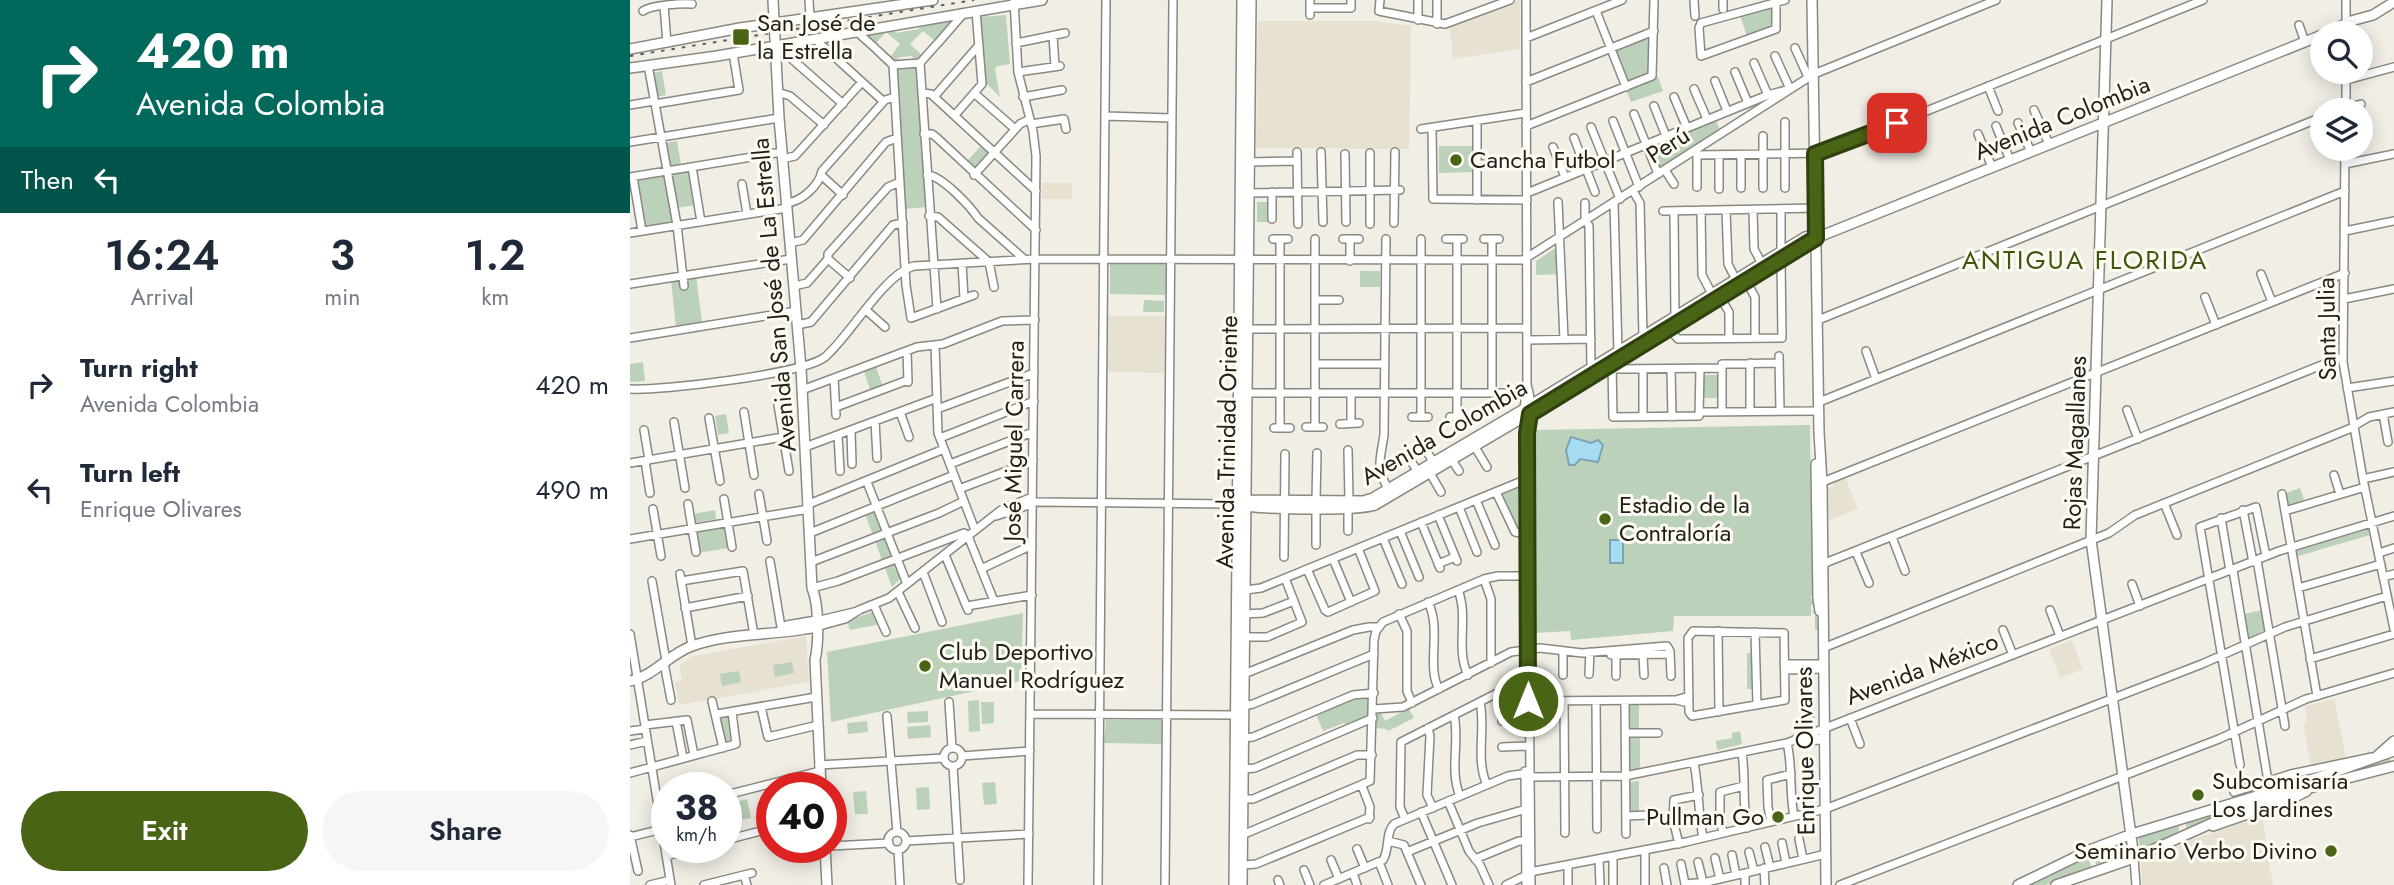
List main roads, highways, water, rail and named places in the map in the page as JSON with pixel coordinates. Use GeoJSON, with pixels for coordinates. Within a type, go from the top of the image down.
{"type":"FeatureCollection","features":[{"type":"Feature","properties":{"kind":"main road","name":"Avenida San José de La Estrella"},"geometry":{"type":"LineString","coordinates":[[773,0],[777,92],[801,368],[814,594],[820,772]]}},
{"type":"Feature","properties":{"kind":"main road"},"geometry":{"type":"LineString","coordinates":[[630,49],[810,17],[933,0]]}},
{"type":"Feature","properties":{"kind":"main road"},"geometry":{"type":"LineString","coordinates":[[630,68],[777,46],[1042,0]]}},
{"type":"Feature","properties":{"kind":"main road","name":"Avenida Trinidad Oriente"},"geometry":{"type":"LineString","coordinates":[[1242,0],[1242,885]]}},
{"type":"Feature","properties":{"kind":"main road","name":"Avenida Trinidad Oriente"},"geometry":{"type":"LineString","coordinates":[[1234,885],[1244,674],[1245,590],[1240,504],[1247,393],[1244,261],[1249,192],[1251,0]]}},
{"type":"Feature","properties":{"kind":"main road","name":"Enrique Olivares"},"geometry":{"type":"LineString","coordinates":[[1812,0],[1811,75],[1819,406],[1818,604],[1822,615],[1823,648],[1826,885]]}},
{"type":"Feature","properties":{"kind":"main road","name":"Rojas Magallanes"},"geometry":{"type":"LineString","coordinates":[[2106,0],[2091,540],[2134,858]]}},
{"type":"Feature","properties":{"kind":"main road","name":"Avenida Colombia"},"geometry":{"type":"LineString","coordinates":[[2361,21],[2394,2]]}},
{"type":"Feature","properties":{"kind":"main road","name":"Avenida Colombia"},"geometry":{"type":"LineString","coordinates":[[1391,493],[1475,447],[1591,368],[1781,256],[1807,236],[1816,238],[2310,40]]}},
{"type":"Feature","properties":{"kind":"main road","name":"Avenida Colombia"},"geometry":{"type":"LineString","coordinates":[[1741,280],[1762,264],[1781,256]]}},
{"type":"Feature","properties":{"kind":"main road","name":"Avenida Colombia"},"geometry":{"type":"LineString","coordinates":[[1240,504],[1348,504],[1371,507],[1418,472],[1613,366],[1716,295]]}},
{"type":"Feature","properties":{"kind":"main road"},"geometry":{"type":"LineString","coordinates":[[769,632],[781,627],[813,624]]}},
{"type":"Feature","properties":{"kind":"main road"},"geometry":{"type":"LineString","coordinates":[[634,680],[692,646],[813,624]]}},
{"type":"Feature","properties":{"kind":"main road"},"geometry":{"type":"LineString","coordinates":[[1792,742],[1824,738]]}},
{"type":"Feature","properties":{"kind":"main road"},"geometry":{"type":"LineString","coordinates":[[2376,757],[2394,741]]}},
{"type":"Feature","properties":{"kind":"main road"},"geometry":{"type":"LineString","coordinates":[[2018,885],[2092,849],[2132,834],[2394,751]]}},
{"type":"Feature","properties":{"kind":"main road"},"geometry":{"type":"LineString","coordinates":[[2062,884],[2134,858],[2239,810],[2394,766]]}},
{"type":"Feature","properties":{"kind":"main road"},"geometry":{"type":"LineString","coordinates":[[2175,820],[2182,828],[2180,838]]}},
{"type":"Feature","properties":{"kind":"main road"},"geometry":{"type":"LineString","coordinates":[[2092,849],[2091,859],[2101,869]]}},
{"type":"Feature","properties":{"kind":"main road"},"geometry":{"type":"LineString","coordinates":[[825,863],[825,884]]}},
{"type":"Feature","properties":{"kind":"water"},"geometry":{"type":"Polygon","coordinates":[[[1571,437],[1591,443],[1598,440],[1603,445],[1598,462],[1580,459],[1575,465],[1569,465],[1566,450],[1571,437]]]}},
{"type":"Feature","properties":{"kind":"water"},"geometry":{"type":"Polygon","coordinates":[[[1610,540],[1623,540],[1623,563],[1610,563],[1610,540]]]}},
{"type":"Feature","properties":{"kind":"railway"},"geometry":{"type":"LineString","coordinates":[[630,56],[974,0]]}},
{"type":"Feature","properties":{"kind":"place","name":"San José de la Estrella"},"geometry":{"type":"Point","coordinates":[741,37]}},
{"type":"Feature","properties":{"kind":"place","name":"Cancha Futbol"},"geometry":{"type":"Point","coordinates":[1456,160]}},
{"type":"Feature","properties":{"kind":"place","name":"Estadio de la Contraloría"},"geometry":{"type":"Point","coordinates":[1605,519]}},
{"type":"Feature","properties":{"kind":"place","name":"Club Deportivo Manuel Rodríguez"},"geometry":{"type":"Point","coordinates":[925,666]}},
{"type":"Feature","properties":{"kind":"place","name":"Subcomisaría Los Jardines"},"geometry":{"type":"Point","coordinates":[2198,795]}},
{"type":"Feature","properties":{"kind":"place","name":"Pullman Go"},"geometry":{"type":"Point","coordinates":[1778,817]}},
{"type":"Feature","properties":{"kind":"place","name":"Seminario Verbo Divino"},"geometry":{"type":"Point","coordinates":[2331,851]}},
{"type":"Feature","properties":{"kind":"district","name":"ANTIGUA FLORIDA"},"geometry":{"type":"Point","coordinates":[2085,260]}}]}
